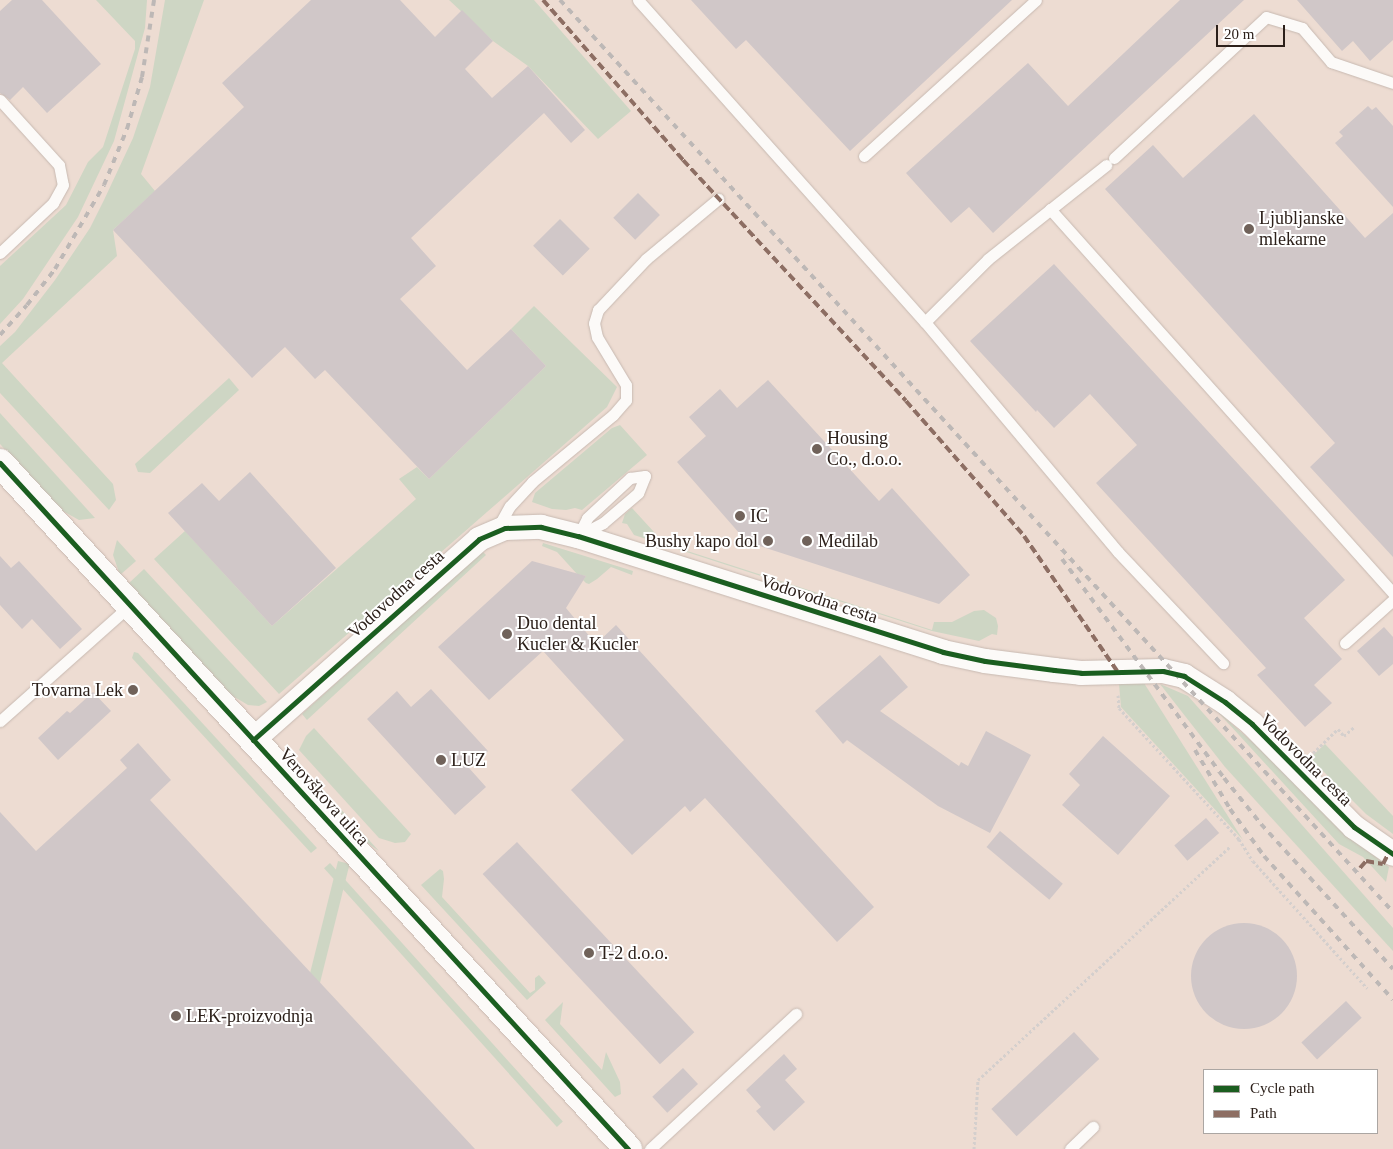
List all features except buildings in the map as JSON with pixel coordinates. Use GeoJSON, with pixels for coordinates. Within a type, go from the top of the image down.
{"type":"FeatureCollection","features":[{"type":"Feature","properties":{"kind":"street","name":"Verovškova ulica"},"geometry":{"type":"LineString","coordinates":[[0,462],[628,1149]]}},
{"type":"Feature","properties":{"kind":"street","name":"Vodovodna cesta"},"geometry":{"type":"LineString","coordinates":[[254,740],[469,547],[496,531],[515,526],[541,527],[578,536],[942,652],[986,661],[1081,673],[1163,671],[1184,676],[1225,702],[1252,724],[1354,827],[1393,854]]}},
{"type":"Feature","properties":{"kind":"lane"},"geometry":{"type":"LineString","coordinates":[[638,0],[925,322],[1118,552],[1223,663]]}},
{"type":"Feature","properties":{"kind":"lane"},"geometry":{"type":"LineString","coordinates":[[864,156],[1036,0]]}},
{"type":"Feature","properties":{"kind":"lane"},"geometry":{"type":"LineString","coordinates":[[925,322],[988,259],[1110,161],[1266,17],[1302,28],[1331,62],[1393,83]]}},
{"type":"Feature","properties":{"kind":"lane"},"geometry":{"type":"LineString","coordinates":[[0,100],[59,166],[63,185],[53,204],[0,253]]}},
{"type":"Feature","properties":{"kind":"lane"},"geometry":{"type":"LineString","coordinates":[[496,531],[510,506],[532,482],[613,415],[626,400],[626,385],[597,337],[594,323],[598,310],[646,258],[718,198]]}},
{"type":"Feature","properties":{"kind":"lane"},"geometry":{"type":"LineString","coordinates":[[1050,209],[1393,593]]}},
{"type":"Feature","properties":{"kind":"lane"},"geometry":{"type":"LineString","coordinates":[[645,476],[638,493],[603,523],[578,536],[587,518],[630,478],[645,476]]}},
{"type":"Feature","properties":{"kind":"lane"},"geometry":{"type":"LineString","coordinates":[[1345,643],[1393,600]]}},
{"type":"Feature","properties":{"kind":"lane"},"geometry":{"type":"LineString","coordinates":[[0,721],[130,605]]}},
{"type":"Feature","properties":{"kind":"lane"},"geometry":{"type":"LineString","coordinates":[[650,1149],[796,1014]]}},
{"type":"Feature","properties":{"kind":"lane"},"geometry":{"type":"LineString","coordinates":[[1070,1149],[1093,1127]]}},
{"type":"Feature","properties":{"kind":"path"},"geometry":{"type":"LineString","coordinates":[[1118,692],[1119,708],[1238,840],[1253,861],[1366,988]]}},
{"type":"Feature","properties":{"kind":"path"},"geometry":{"type":"LineString","coordinates":[[1296,769],[1338,729],[1344,736],[1354,727]]}},
{"type":"Feature","properties":{"kind":"path"},"geometry":{"type":"LineString","coordinates":[[974,1149],[978,1080],[1230,847]]}},
{"type":"Feature","properties":{"kind":"green space"},"geometry":{"type":"Polygon","coordinates":[[[96,0],[147,0],[145,28],[114,141],[78,217],[23,299],[0,324],[0,266],[66,205],[88,162],[103,147],[135,49],[135,41],[96,0]]]}},
{"type":"Feature","properties":{"kind":"green space"},"geometry":{"type":"Polygon","coordinates":[[[165,0],[204,0],[141,174],[155,191],[113,230],[117,256],[2,363],[113,484],[116,500],[109,510],[0,393],[0,346],[15,332],[55,280],[90,228],[104,200],[133,138],[150,87],[165,0]]]}},
{"type":"Feature","properties":{"kind":"green space"},"geometry":{"type":"Polygon","coordinates":[[[449,0],[534,0],[631,111],[598,139],[528,66],[493,41],[449,0]]]}},
{"type":"Feature","properties":{"kind":"green space"},"geometry":{"type":"Polygon","coordinates":[[[534,306],[617,387],[607,407],[279,694],[154,559],[185,531],[272,626],[416,499],[399,479],[417,467],[429,479],[546,366],[511,329],[534,306]]]}},
{"type":"Feature","properties":{"kind":"green space"},"geometry":{"type":"Polygon","coordinates":[[[229,378],[239,390],[150,473],[138,472],[135,464],[229,378]]]}},
{"type":"Feature","properties":{"kind":"green space"},"geometry":{"type":"Polygon","coordinates":[[[0,413],[95,518],[79,520],[61,510],[0,444],[0,413]]]}},
{"type":"Feature","properties":{"kind":"green space"},"geometry":{"type":"Polygon","coordinates":[[[620,425],[647,455],[582,510],[575,508],[566,510],[552,509],[532,502],[535,493],[612,428],[620,425]]]}},
{"type":"Feature","properties":{"kind":"green space"},"geometry":{"type":"Polygon","coordinates":[[[632,508],[665,544],[670,545],[680,536],[678,548],[932,630],[934,622],[952,622],[974,611],[984,610],[996,618],[998,626],[997,635],[992,634],[979,641],[932,631],[634,535],[627,524],[622,523],[625,514],[632,508]]]}},
{"type":"Feature","properties":{"kind":"green space"},"geometry":{"type":"Polygon","coordinates":[[[117,540],[136,561],[120,575],[113,555],[117,540]]]}},
{"type":"Feature","properties":{"kind":"green space"},"geometry":{"type":"Polygon","coordinates":[[[543,543],[633,571],[632,575],[611,567],[597,579],[589,584],[586,583],[583,580],[586,576],[577,574],[557,552],[542,546],[543,543]]]}},
{"type":"Feature","properties":{"kind":"green space"},"geometry":{"type":"Polygon","coordinates":[[[483,552],[486,555],[307,720],[302,714],[466,565],[483,552]]]}},
{"type":"Feature","properties":{"kind":"green space"},"geometry":{"type":"Polygon","coordinates":[[[144,569],[267,702],[259,706],[248,705],[226,692],[128,584],[144,569]]]}},
{"type":"Feature","properties":{"kind":"green space"},"geometry":{"type":"Polygon","coordinates":[[[134,652],[138,653],[317,848],[311,853],[132,658],[134,652]]]}},
{"type":"Feature","properties":{"kind":"green space"},"geometry":{"type":"Polygon","coordinates":[[[1144,683],[1243,840],[1121,707],[1119,684],[1144,683]]]}},
{"type":"Feature","properties":{"kind":"green space"},"geometry":{"type":"Polygon","coordinates":[[[1160,684],[1188,696],[1393,928],[1393,951],[1225,767],[1160,684]]]}},
{"type":"Feature","properties":{"kind":"green space"},"geometry":{"type":"Polygon","coordinates":[[[1216,710],[1258,747],[1345,834],[1389,867],[1386,882],[1363,857],[1339,844],[1216,710]]]}},
{"type":"Feature","properties":{"kind":"green space"},"geometry":{"type":"Polygon","coordinates":[[[314,728],[411,834],[405,842],[395,843],[379,838],[299,750],[306,736],[314,728]]]}},
{"type":"Feature","properties":{"kind":"green space"},"geometry":{"type":"Polygon","coordinates":[[[1325,744],[1393,816],[1393,834],[1366,814],[1310,758],[1325,744]]]}},
{"type":"Feature","properties":{"kind":"green space"},"geometry":{"type":"Polygon","coordinates":[[[315,781],[379,851],[359,837],[313,783],[315,781]]]}},
{"type":"Feature","properties":{"kind":"green space"},"geometry":{"type":"Polygon","coordinates":[[[338,861],[350,864],[279,1149],[266,1149],[338,861]]]}},
{"type":"Feature","properties":{"kind":"green space"},"geometry":{"type":"Polygon","coordinates":[[[330,863],[563,1122],[557,1127],[324,868],[330,863]]]}},
{"type":"Feature","properties":{"kind":"green space"},"geometry":{"type":"Polygon","coordinates":[[[440,869],[443,871],[444,879],[442,897],[530,993],[535,990],[535,978],[539,975],[546,983],[527,1000],[421,885],[440,869]]]}},
{"type":"Feature","properties":{"kind":"green space"},"geometry":{"type":"Polygon","coordinates":[[[563,1002],[560,1024],[602,1070],[606,1052],[620,1082],[621,1094],[615,1097],[545,1020],[563,1002]]]}},
{"type":"Feature","properties":{"kind":"railway"},"geometry":{"type":"LineString","coordinates":[[0,335],[27,305],[55,269],[104,185],[127,129],[142,77],[154,0]]}},
{"type":"Feature","properties":{"kind":"railway"},"geometry":{"type":"LineString","coordinates":[[560,0],[1393,912]]}},
{"type":"Feature","properties":{"kind":"railway"},"geometry":{"type":"LineString","coordinates":[[1062,559],[1224,778],[1261,824],[1393,969]]}},
{"type":"Feature","properties":{"kind":"railway"},"geometry":{"type":"LineString","coordinates":[[1195,750],[1230,809],[1264,856],[1393,1000]]}},
{"type":"Feature","properties":{"kind":"marked path"},"geometry":{"type":"LineString","coordinates":[[543,0],[683,160],[906,401],[1024,536],[1117,671]]}},
{"type":"Feature","properties":{"kind":"marked path"},"geometry":{"type":"LineString","coordinates":[[1360,868],[1366,861],[1383,864],[1389,852]]}},
{"type":"Feature","properties":{"kind":"cycle path"},"geometry":{"type":"LineString","coordinates":[[0,463],[628,1149]]}},
{"type":"Feature","properties":{"kind":"cycle path"},"geometry":{"type":"LineString","coordinates":[[253,740],[479,539],[505,528],[541,527],[578,536],[943,652],[985,661],[1081,673],[1163,671],[1184,676],[1225,702],[1252,724],[1354,827],[1393,854]]}},
{"type":"Feature","properties":{"kind":"place","name":"Ljubljanske mlekarne"},"geometry":{"type":"Point","coordinates":[1249,229]}},
{"type":"Feature","properties":{"kind":"place","name":"Housing Co., d.o.o."},"geometry":{"type":"Point","coordinates":[817,449]}},
{"type":"Feature","properties":{"kind":"place","name":"IC"},"geometry":{"type":"Point","coordinates":[740,516]}},
{"type":"Feature","properties":{"kind":"place","name":"Bushy kapo dol"},"geometry":{"type":"Point","coordinates":[768,541]}},
{"type":"Feature","properties":{"kind":"place","name":"Medilab"},"geometry":{"type":"Point","coordinates":[807,541]}},
{"type":"Feature","properties":{"kind":"place","name":"Duo dental Kucler & Kucler"},"geometry":{"type":"Point","coordinates":[507,634]}},
{"type":"Feature","properties":{"kind":"place","name":"Tovarna Lek"},"geometry":{"type":"Point","coordinates":[133,690]}},
{"type":"Feature","properties":{"kind":"place","name":"LUZ"},"geometry":{"type":"Point","coordinates":[441,760]}},
{"type":"Feature","properties":{"kind":"place","name":"T-2 d.o.o."},"geometry":{"type":"Point","coordinates":[589,953]}},
{"type":"Feature","properties":{"kind":"place","name":"LEK-proizvodnja"},"geometry":{"type":"Point","coordinates":[176,1016]}}]}
